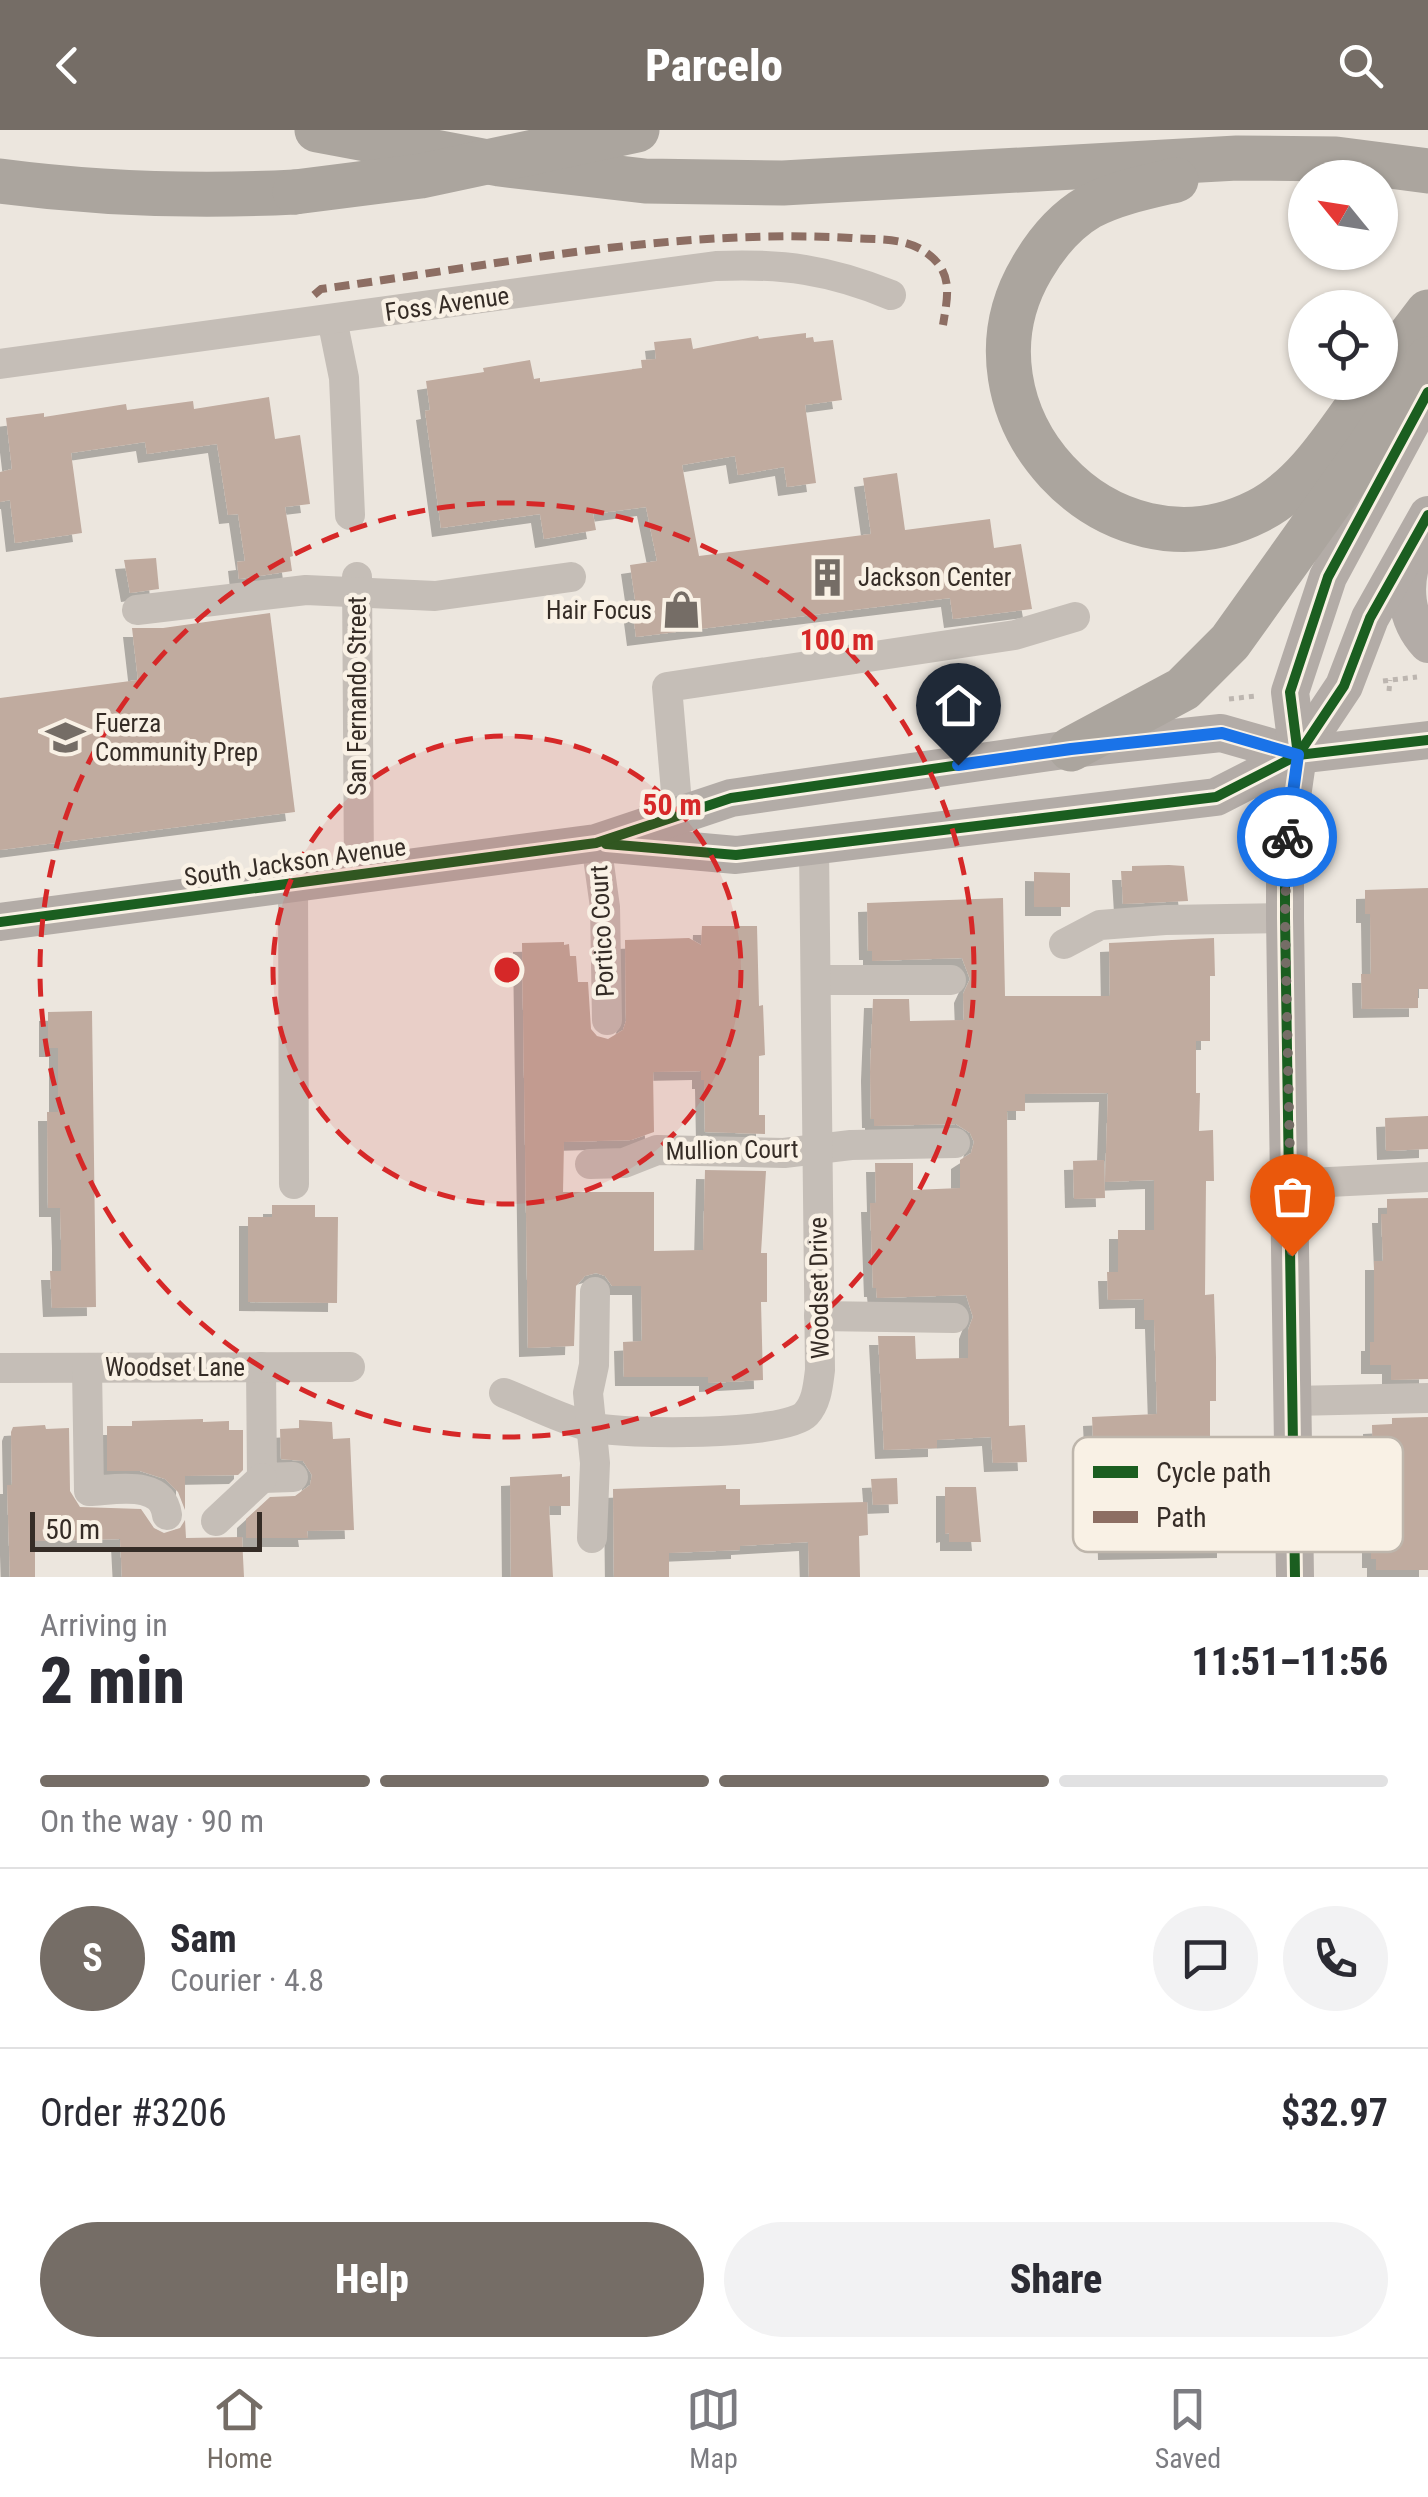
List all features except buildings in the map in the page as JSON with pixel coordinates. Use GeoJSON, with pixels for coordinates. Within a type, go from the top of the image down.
{"type":"FeatureCollection","features":[{"type":"Feature","properties":{"kind":"highway"},"geometry":{"type":"LineString","coordinates":[[317,130],[498,164],[645,181],[783,183],[1236,158],[1336,159],[1428,172]]}},
{"type":"Feature","properties":{"kind":"highway"},"geometry":{"type":"LineString","coordinates":[[0,181],[126,194],[295,192],[421,176],[637,130]]}},
{"type":"Feature","properties":{"kind":"highway"},"geometry":{"type":"LineString","coordinates":[[1360,400],[1297,484],[1259,510],[1222,525],[1165,528],[1133,522],[1104,510],[1054,468],[1035,446],[1020,418],[1011,388],[1007,352],[1010,320],[1022,286],[1040,254],[1061,229],[1086,209],[1112,196],[1191,176],[1428,172]]}},
{"type":"Feature","properties":{"kind":"highway"},"geometry":{"type":"LineString","coordinates":[[1398,351],[1428,312]]}},
{"type":"Feature","properties":{"kind":"highway"},"geometry":{"type":"LineString","coordinates":[[1071,749],[1183,689],[1230,642],[1368,450],[1428,359]]}},
{"type":"Feature","properties":{"kind":"main road"},"geometry":{"type":"LineString","coordinates":[[1294,1437],[1285,918],[1286,845],[1298,755],[1290,692],[1328,577],[1428,392]]}},
{"type":"Feature","properties":{"kind":"main road"},"geometry":{"type":"LineString","coordinates":[[1298,755],[1344,686],[1370,618],[1428,515]]}},
{"type":"Feature","properties":{"kind":"main road"},"geometry":{"type":"LineString","coordinates":[[1426,660],[1407,600],[1412,560],[1428,524]]}},
{"type":"Feature","properties":{"kind":"main road","name":"South Jackson Avenue"},"geometry":{"type":"LineString","coordinates":[[0,922],[596,843],[731,798],[1071,749],[1222,733],[1298,755]]}},
{"type":"Feature","properties":{"kind":"main road","name":"South Jackson Avenue"},"geometry":{"type":"LineString","coordinates":[[596,843],[736,856],[1216,797],[1298,755],[1428,740]]}},
{"type":"Feature","properties":{"kind":"main road"},"geometry":{"type":"LineString","coordinates":[[1295,1552],[1295,1577]]}},
{"type":"Feature","properties":{"kind":"street","name":"Foss Avenue"},"geometry":{"type":"LineString","coordinates":[[0,364],[716,266],[749,264],[824,271],[891,295]]}},
{"type":"Feature","properties":{"kind":"street"},"geometry":{"type":"LineString","coordinates":[[332,320],[344,378],[350,515]]}},
{"type":"Feature","properties":{"kind":"street"},"geometry":{"type":"LineString","coordinates":[[137,610],[356,584],[435,596],[571,576]]}},
{"type":"Feature","properties":{"kind":"street","name":"San Fernando Street"},"geometry":{"type":"LineString","coordinates":[[356,584],[359,874]]}},
{"type":"Feature","properties":{"kind":"street"},"geometry":{"type":"LineString","coordinates":[[678,816],[667,687],[1014,635],[1075,617]]}},
{"type":"Feature","properties":{"kind":"street","name":"Portico Court"},"geometry":{"type":"LineString","coordinates":[[596,843],[605,907],[607,1020]]}},
{"type":"Feature","properties":{"kind":"street","name":"Woodset Drive"},"geometry":{"type":"LineString","coordinates":[[504,1393],[591,1427],[636,1432],[758,1430],[782,1426],[805,1416],[816,1395],[820,1370],[814,846]]}},
{"type":"Feature","properties":{"kind":"street"},"geometry":{"type":"LineString","coordinates":[[294,883],[294,1184]]}},
{"type":"Feature","properties":{"kind":"street"},"geometry":{"type":"LineString","coordinates":[[1064,944],[1100,925],[1285,918]]}},
{"type":"Feature","properties":{"kind":"street"},"geometry":{"type":"LineString","coordinates":[[816,980],[950,980]]}},
{"type":"Feature","properties":{"kind":"street","name":"Mullion Court"},"geometry":{"type":"LineString","coordinates":[[590,1164],[624,1163],[657,1150],[784,1153],[852,1145],[955,1143]]}},
{"type":"Feature","properties":{"kind":"street"},"geometry":{"type":"LineString","coordinates":[[1290,1184],[1428,1177]]}},
{"type":"Feature","properties":{"kind":"street"},"geometry":{"type":"LineString","coordinates":[[592,1538],[595,1463],[588,1393],[594,1365],[595,1292]]}},
{"type":"Feature","properties":{"kind":"street"},"geometry":{"type":"LineString","coordinates":[[820,1316],[954,1318]]}},
{"type":"Feature","properties":{"kind":"street","name":"Woodset Lane"},"geometry":{"type":"LineString","coordinates":[[0,1368],[350,1366]]}},
{"type":"Feature","properties":{"kind":"street"},"geometry":{"type":"LineString","coordinates":[[261,1367],[262,1478]]}},
{"type":"Feature","properties":{"kind":"street"},"geometry":{"type":"LineString","coordinates":[[87,1368],[89,1491],[148,1491],[162,1500],[167,1515]]}},
{"type":"Feature","properties":{"kind":"street"},"geometry":{"type":"LineString","coordinates":[[1294,1401],[1428,1398]]}},
{"type":"Feature","properties":{"kind":"street"},"geometry":{"type":"LineString","coordinates":[[216,1521],[262,1478],[293,1478]]}},
{"type":"Feature","properties":{"kind":"path"},"geometry":{"type":"LineString","coordinates":[[1376,682],[1390,680],[1426,660]]}},
{"type":"Feature","properties":{"kind":"path"},"geometry":{"type":"LineString","coordinates":[[1389,692],[1390,680]]}},
{"type":"Feature","properties":{"kind":"marked path"},"geometry":{"type":"LineString","coordinates":[[314,295],[321,289],[652,243],[785,236],[879,239],[916,247],[940,267],[947,284],[943,325]]}},
{"type":"Feature","properties":{"kind":"cycle path"},"geometry":{"type":"LineString","coordinates":[[1293,1437],[1285,845],[1298,755],[1290,692],[1328,577],[1428,392]]}},
{"type":"Feature","properties":{"kind":"cycle path"},"geometry":{"type":"LineString","coordinates":[[1298,755],[1344,686],[1370,618],[1428,515]]}},
{"type":"Feature","properties":{"kind":"cycle path"},"geometry":{"type":"LineString","coordinates":[[0,922],[596,843],[731,798],[1071,749],[1221,733],[1298,755]]}},
{"type":"Feature","properties":{"kind":"cycle path"},"geometry":{"type":"LineString","coordinates":[[606,844],[736,855],[1216,797],[1298,755],[1428,740]]}},
{"type":"Feature","properties":{"kind":"cycle path"},"geometry":{"type":"LineString","coordinates":[[1295,1552],[1295,1577]]}},
{"type":"Feature","properties":{"kind":"way so far"},"geometry":{"type":"LineString","coordinates":[[1287,837],[1292,1256]]}},
{"type":"Feature","properties":{"kind":"place","name":"Jackson Center"},"geometry":{"type":"Point","coordinates":[828,577]}},
{"type":"Feature","properties":{"kind":"place","name":"Hair Focus"},"geometry":{"type":"Point","coordinates":[682,610]}},
{"type":"Feature","properties":{"kind":"place","name":"Fuerza Community Prep"},"geometry":{"type":"Point","coordinates":[65,737]}},
{"type":"Feature","properties":{"kind":"route"},"geometry":{"type":"LineString","coordinates":[[958,765],[1222,733],[1298,755],[1287,837]]}}]}
